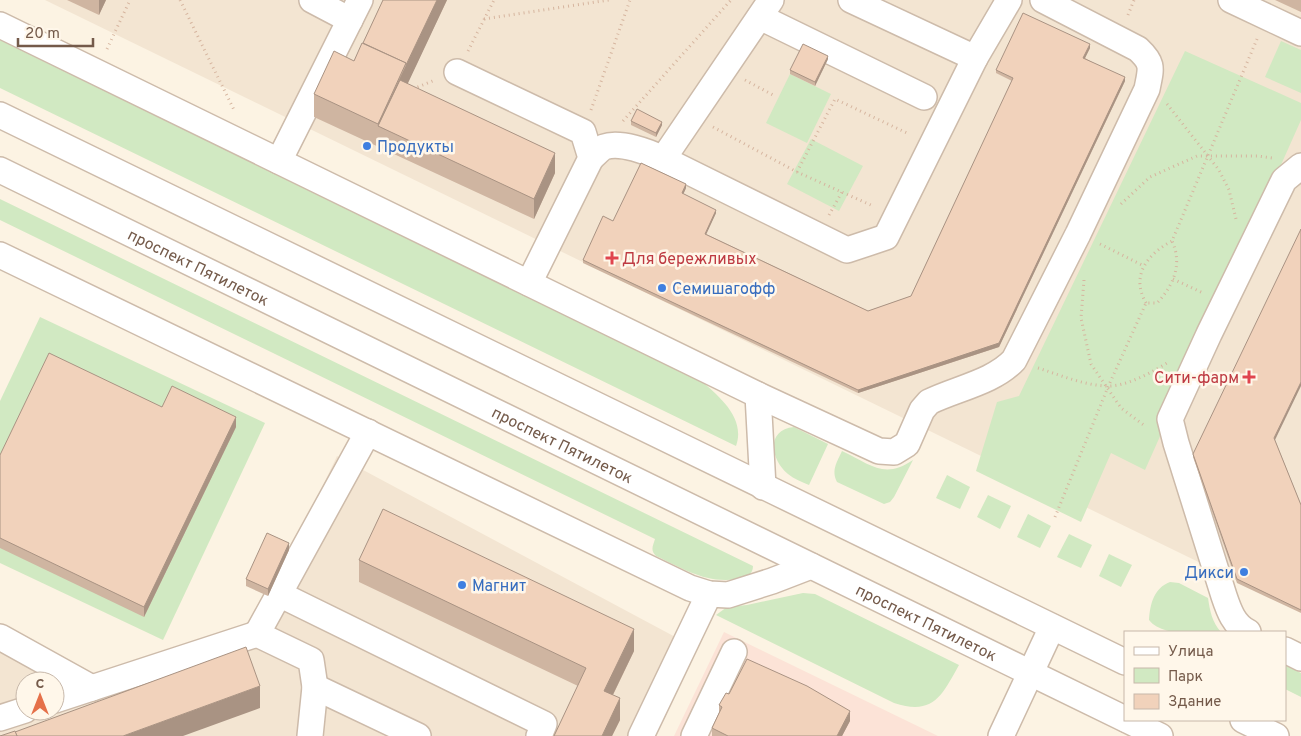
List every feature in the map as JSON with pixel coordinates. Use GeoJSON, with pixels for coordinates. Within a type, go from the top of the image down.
{"type":"FeatureCollection","features":[{"type":"Feature","properties":{"kind":"street"},"geometry":{"type":"LineString","coordinates":[[279,161],[355,10],[312,0]]}},
{"type":"Feature","properties":{"kind":"street"},"geometry":{"type":"LineString","coordinates":[[851,0],[975,58]]}},
{"type":"Feature","properties":{"kind":"street"},"geometry":{"type":"LineString","coordinates":[[529,283],[597,153],[620,146],[648,152],[664,159],[848,250],[886,237],[975,58],[1009,0]]}},
{"type":"Feature","properties":{"kind":"street"},"geometry":{"type":"LineString","coordinates":[[0,25],[758,395],[878,451],[894,452],[907,444],[922,410],[929,402],[1006,369],[1014,360],[1078,234],[1147,89],[1151,70],[1148,58],[1138,48],[1043,0]]}},
{"type":"Feature","properties":{"kind":"street"},"geometry":{"type":"LineString","coordinates":[[1231,0],[1301,33]]}},
{"type":"Feature","properties":{"kind":"street"},"geometry":{"type":"LineString","coordinates":[[664,159],[766,8],[924,97]]}},
{"type":"Feature","properties":{"kind":"street"},"geometry":{"type":"LineString","coordinates":[[457,72],[583,132],[597,153]]}},
{"type":"Feature","properties":{"kind":"street"},"geometry":{"type":"LineString","coordinates":[[0,115],[1124,662]]}},
{"type":"Feature","properties":{"kind":"street"},"geometry":{"type":"LineString","coordinates":[[1245,631],[1242,630],[1232,617],[1229,610],[1176,444],[1170,419],[1291,163]]}},
{"type":"Feature","properties":{"kind":"street","name":"проспект Пятилеток"},"geometry":{"type":"LineString","coordinates":[[0,170],[1124,718]]}},
{"type":"Feature","properties":{"kind":"street"},"geometry":{"type":"LineString","coordinates":[[0,255],[690,588],[709,594],[728,595],[811,566]]}},
{"type":"Feature","properties":{"kind":"street"},"geometry":{"type":"LineString","coordinates":[[758,395],[763,486]]}},
{"type":"Feature","properties":{"kind":"street"},"geometry":{"type":"LineString","coordinates":[[65,697],[257,634],[368,432]]}},
{"type":"Feature","properties":{"kind":"street"},"geometry":{"type":"LineString","coordinates":[[279,594],[544,724],[539,736]]}},
{"type":"Feature","properties":{"kind":"street"},"geometry":{"type":"LineString","coordinates":[[641,736],[709,594]]}},
{"type":"Feature","properties":{"kind":"street"},"geometry":{"type":"LineString","coordinates":[[1001,736],[1052,627]]}},
{"type":"Feature","properties":{"kind":"street"},"geometry":{"type":"LineString","coordinates":[[257,634],[311,660],[315,687],[310,736]]}},
{"type":"Feature","properties":{"kind":"street"},"geometry":{"type":"LineString","coordinates":[[0,637],[92,688]]}},
{"type":"Feature","properties":{"kind":"street"},"geometry":{"type":"LineString","coordinates":[[1286,650],[1301,658]]}},
{"type":"Feature","properties":{"kind":"street"},"geometry":{"type":"LineString","coordinates":[[694,736],[734,652]]}},
{"type":"Feature","properties":{"kind":"street"},"geometry":{"type":"LineString","coordinates":[[315,687],[418,736]]}},
{"type":"Feature","properties":{"kind":"street"},"geometry":{"type":"LineString","coordinates":[[0,718],[15,713]]}},
{"type":"Feature","properties":{"kind":"street","name":"проспект Пятилеток"},"geometry":{"type":"LineString","coordinates":[[1130,721],[1160,736]]}},
{"type":"Feature","properties":{"kind":"street"},"geometry":{"type":"LineString","coordinates":[[1245,721],[1276,736]]}},
{"type":"Feature","properties":{"kind":"path"},"geometry":{"type":"LineString","coordinates":[[104,55],[130,0]]}},
{"type":"Feature","properties":{"kind":"path"},"geometry":{"type":"LineString","coordinates":[[180,0],[234,111]]}},
{"type":"Feature","properties":{"kind":"path"},"geometry":{"type":"LineString","coordinates":[[412,89],[457,72],[494,0]]}},
{"type":"Feature","properties":{"kind":"path"},"geometry":{"type":"LineString","coordinates":[[484,19],[610,0]]}},
{"type":"Feature","properties":{"kind":"path"},"geometry":{"type":"LineString","coordinates":[[583,132],[630,0]]}},
{"type":"Feature","properties":{"kind":"path"},"geometry":{"type":"LineString","coordinates":[[597,153],[731,0]]}},
{"type":"Feature","properties":{"kind":"path"},"geometry":{"type":"LineString","coordinates":[[1146,303],[1141,294],[1140,283],[1144,266],[1156,250],[1172,241],[1266,16]]}},
{"type":"Feature","properties":{"kind":"path"},"geometry":{"type":"LineString","coordinates":[[724,70],[773,94]]}},
{"type":"Feature","properties":{"kind":"path"},"geometry":{"type":"LineString","coordinates":[[1147,89],[1166,103],[1219,170],[1229,190],[1236,227]]}},
{"type":"Feature","properties":{"kind":"path"},"geometry":{"type":"LineString","coordinates":[[797,172],[835,99],[931,146]]}},
{"type":"Feature","properties":{"kind":"path"},"geometry":{"type":"LineString","coordinates":[[693,116],[797,172],[896,216]]}},
{"type":"Feature","properties":{"kind":"path"},"geometry":{"type":"LineString","coordinates":[[1118,207],[1150,177],[1197,156],[1258,156],[1291,163]]}},
{"type":"Feature","properties":{"kind":"path"},"geometry":{"type":"LineString","coordinates":[[1078,234],[1144,266]]}},
{"type":"Feature","properties":{"kind":"path"},"geometry":{"type":"LineString","coordinates":[[1146,303],[1157,304],[1169,290],[1176,270],[1177,251],[1172,241]]}},
{"type":"Feature","properties":{"kind":"path"},"geometry":{"type":"LineString","coordinates":[[1084,274],[1081,318],[1091,364],[1122,408],[1139,423],[1176,444]]}},
{"type":"Feature","properties":{"kind":"path"},"geometry":{"type":"LineString","coordinates":[[1173,279],[1224,302]]}},
{"type":"Feature","properties":{"kind":"path"},"geometry":{"type":"LineString","coordinates":[[1055,518],[1108,387],[1146,303]]}},
{"type":"Feature","properties":{"kind":"path"},"geometry":{"type":"LineString","coordinates":[[1014,360],[1084,383],[1108,387],[1135,380],[1174,358]]}},
{"type":"Feature","properties":{"kind":"shaded area"},"geometry":{"type":"Polygon","coordinates":[[[45,0],[1301,0],[1301,612],[45,0]]]}},
{"type":"Feature","properties":{"kind":"shaded area"},"geometry":{"type":"Polygon","coordinates":[[[337,456],[694,647],[650,736],[0,736],[0,625],[93,678],[253,632],[337,456]]]}},
{"type":"Feature","properties":{"kind":"shaded area"},"geometry":{"type":"Polygon","coordinates":[[[724,632],[938,736],[674,736],[724,632]]]}},
{"type":"Feature","properties":{"kind":"green space"},"geometry":{"type":"Polygon","coordinates":[[[0,40],[700,380],[729,408],[734,417],[738,436],[736,446],[0,88],[0,40]]]}},
{"type":"Feature","properties":{"kind":"green space"},"geometry":{"type":"Polygon","coordinates":[[[1281,41],[1301,50],[1301,93],[1265,77],[1281,41]]]}},
{"type":"Feature","properties":{"kind":"green space"},"geometry":{"type":"Polygon","coordinates":[[[1185,51],[1301,103],[1301,120],[1145,470],[1111,453],[1081,522],[976,471],[997,402],[1019,396],[1185,51]]]}},
{"type":"Feature","properties":{"kind":"green space"},"geometry":{"type":"Polygon","coordinates":[[[790,74],[831,94],[807,143],[766,123],[790,74]]]}},
{"type":"Feature","properties":{"kind":"green space"},"geometry":{"type":"Polygon","coordinates":[[[811,139],[863,166],[839,211],[787,184],[811,139]]]}},
{"type":"Feature","properties":{"kind":"green space"},"geometry":{"type":"Polygon","coordinates":[[[0,199],[753,566],[752,572],[738,579],[716,579],[696,574],[656,556],[653,550],[655,539],[0,220],[0,199]]]}},
{"type":"Feature","properties":{"kind":"green space"},"geometry":{"type":"Polygon","coordinates":[[[40,317],[265,423],[163,640],[0,563],[0,401],[40,317]]]}},
{"type":"Feature","properties":{"kind":"green space"},"geometry":{"type":"Polygon","coordinates":[[[794,427],[828,444],[809,485],[788,474],[782,468],[775,454],[775,439],[778,434],[785,429],[794,427]]]}},
{"type":"Feature","properties":{"kind":"green space"},"geometry":{"type":"Polygon","coordinates":[[[842,451],[877,468],[894,469],[913,460],[894,497],[890,502],[884,504],[837,482],[835,470],[842,451]]]}},
{"type":"Feature","properties":{"kind":"green space"},"geometry":{"type":"Polygon","coordinates":[[[947,475],[970,487],[960,509],[936,498],[947,475]]]}},
{"type":"Feature","properties":{"kind":"green space"},"geometry":{"type":"Polygon","coordinates":[[[988,495],[1011,506],[1000,529],[977,517],[988,495]]]}},
{"type":"Feature","properties":{"kind":"green space"},"geometry":{"type":"Polygon","coordinates":[[[1028,514],[1051,526],[1040,548],[1017,537],[1028,514]]]}},
{"type":"Feature","properties":{"kind":"green space"},"geometry":{"type":"Polygon","coordinates":[[[1069,534],[1092,545],[1081,568],[1057,557],[1069,534]]]}},
{"type":"Feature","properties":{"kind":"green space"},"geometry":{"type":"Polygon","coordinates":[[[1109,554],[1132,565],[1121,587],[1099,576],[1109,554]]]}},
{"type":"Feature","properties":{"kind":"green space"},"geometry":{"type":"Polygon","coordinates":[[[1170,582],[1179,583],[1208,598],[1213,620],[1220,631],[1169,631],[1155,626],[1149,620],[1150,608],[1157,592],[1170,582]]]}},
{"type":"Feature","properties":{"kind":"green space"},"geometry":{"type":"Polygon","coordinates":[[[803,593],[815,594],[959,665],[942,694],[928,705],[919,707],[894,703],[716,615],[727,607],[747,605],[803,593]]]}},
{"type":"Feature","properties":{"kind":"green space"},"geometry":{"type":"Polygon","coordinates":[[[1286,666],[1301,673],[1301,697],[1286,690],[1286,666]]]}},
{"type":"Feature","properties":{"kind":"building"},"geometry":{"type":"Polygon","coordinates":[[[383,0],[437,0],[406,65],[406,63],[363,43],[383,0]]]}},
{"type":"Feature","properties":{"kind":"building"},"geometry":{"type":"Polygon","coordinates":[[[1023,13],[1090,44],[1083,58],[1125,77],[999,343],[858,390],[583,260],[603,216],[613,221],[641,163],[686,184],[682,193],[716,210],[705,234],[868,311],[911,296],[1013,78],[996,70],[1023,13]]]}},
{"type":"Feature","properties":{"kind":"building"},"geometry":{"type":"Polygon","coordinates":[[[362,43],[406,63],[378,124],[314,94],[334,51],[354,61],[362,43]]]}},
{"type":"Feature","properties":{"kind":"building"},"geometry":{"type":"Polygon","coordinates":[[[803,44],[828,56],[815,82],[790,70],[803,44]]]}},
{"type":"Feature","properties":{"kind":"building"},"geometry":{"type":"Polygon","coordinates":[[[400,80],[555,153],[534,199],[378,126],[400,80]]]}},
{"type":"Feature","properties":{"kind":"building"},"geometry":{"type":"Polygon","coordinates":[[[637,109],[662,122],[656,133],[631,121],[637,109]]]}},
{"type":"Feature","properties":{"kind":"building"},"geometry":{"type":"Polygon","coordinates":[[[1301,229],[1301,382],[1274,438],[1301,505],[1301,610],[1237,579],[1193,454],[1301,229]]]}},
{"type":"Feature","properties":{"kind":"building"},"geometry":{"type":"Polygon","coordinates":[[[49,353],[162,407],[172,386],[236,417],[144,607],[0,538],[0,455],[49,353]]]}},
{"type":"Feature","properties":{"kind":"building"},"geometry":{"type":"Polygon","coordinates":[[[383,509],[634,629],[604,691],[620,698],[602,736],[554,736],[586,668],[359,560],[383,509]]]}},
{"type":"Feature","properties":{"kind":"building"},"geometry":{"type":"Polygon","coordinates":[[[267,533],[289,543],[268,589],[246,579],[267,533]]]}},
{"type":"Feature","properties":{"kind":"building"},"geometry":{"type":"Polygon","coordinates":[[[246,647],[260,686],[123,736],[17,736],[15,732],[45,721],[65,721],[65,714],[246,647]]]}},
{"type":"Feature","properties":{"kind":"building"},"geometry":{"type":"Polygon","coordinates":[[[747,659],[807,686],[850,711],[837,736],[728,736],[712,728],[722,707],[719,705],[726,693],[729,694],[747,659]]]}},
{"type":"Feature","properties":{"kind":"building"},"geometry":{"type":"Polygon","coordinates":[[[15,731],[17,736],[0,736],[15,731]]]}},
{"type":"Feature","properties":{"kind":"place","name":"Продукты"},"geometry":{"type":"Point","coordinates":[367,146]}},
{"type":"Feature","properties":{"kind":"place","name":"Для бережливых"},"geometry":{"type":"Point","coordinates":[612,258]}},
{"type":"Feature","properties":{"kind":"place","name":"Семишагофф"},"geometry":{"type":"Point","coordinates":[662,288]}},
{"type":"Feature","properties":{"kind":"place","name":"Сити-фарм"},"geometry":{"type":"Point","coordinates":[1249,377]}},
{"type":"Feature","properties":{"kind":"place","name":"Дикси"},"geometry":{"type":"Point","coordinates":[1244,572]}},
{"type":"Feature","properties":{"kind":"place","name":"Магнит"},"geometry":{"type":"Point","coordinates":[462,585]}}]}
